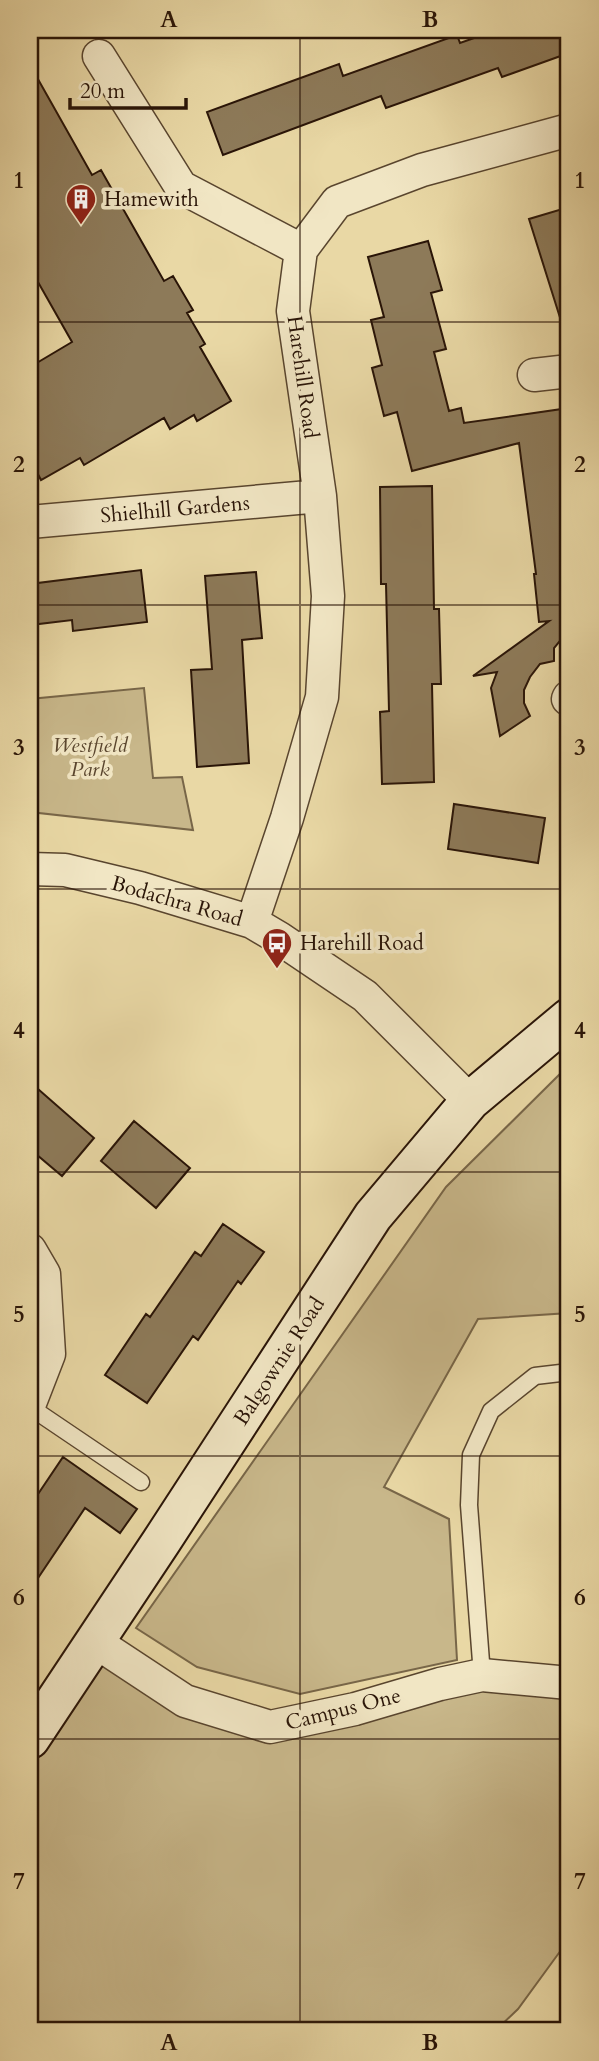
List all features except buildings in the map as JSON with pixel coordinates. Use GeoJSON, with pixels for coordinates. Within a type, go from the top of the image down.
{"type":"FeatureCollection","features":[{"type":"Feature","properties":{"kind":"street"},"geometry":{"type":"LineString","coordinates":[[99,57],[181,187],[301,250]]}},
{"type":"Feature","properties":{"kind":"street","name":"Harehill Road"},"geometry":{"type":"LineString","coordinates":[[252,922],[287,818],[322,697],[328,596],[320,496],[293,311],[301,250],[337,202],[422,170],[569,130]]}},
{"type":"Feature","properties":{"kind":"street"},"geometry":{"type":"LineString","coordinates":[[534,375],[569,371]]}},
{"type":"Feature","properties":{"kind":"street","name":"Shielhill Gardens"},"geometry":{"type":"LineString","coordinates":[[30,523],[320,496]]}},
{"type":"Feature","properties":{"kind":"street","name":"Bodachra Road"},"geometry":{"type":"LineString","coordinates":[[30,869],[65,870],[140,888],[252,922],[365,996],[470,1101]]}},
{"type":"Feature","properties":{"kind":"street","name":"Balgownie Road"},"geometry":{"type":"LineString","coordinates":[[30,1739],[373,1216],[470,1101],[569,1018]]}},
{"type":"Feature","properties":{"kind":"street"},"geometry":{"type":"LineString","coordinates":[[30,1250],[44,1274],[48,1354],[30,1405]]}},
{"type":"Feature","properties":{"kind":"street","name":"Campus One"},"geometry":{"type":"LineString","coordinates":[[94,1641],[184,1701],[270,1727],[355,1709],[440,1684],[482,1675],[569,1683]]}},
{"type":"Feature","properties":{"kind":"lane"},"geometry":{"type":"LineString","coordinates":[[482,1675],[469,1505],[471,1455],[491,1412],[535,1376],[569,1372]]}},
{"type":"Feature","properties":{"kind":"lane"},"geometry":{"type":"LineString","coordinates":[[30,1405],[141,1482]]}},
{"type":"Feature","properties":{"kind":"green space","name":"Westfield Park"},"geometry":{"type":"Polygon","coordinates":[[[144,688],[153,778],[182,777],[193,830],[30,812],[30,699],[144,688]]]}},
{"type":"Feature","properties":{"kind":"green space"},"geometry":{"type":"Polygon","coordinates":[[[569,1065],[569,1313],[478,1319],[384,1487],[449,1519],[457,1660],[300,1694],[197,1667],[136,1628],[446,1187],[569,1065]]]}},
{"type":"Feature","properties":{"kind":"green space"},"geometry":{"type":"Polygon","coordinates":[[[94,1641],[270,1727],[440,1684],[569,1683],[569,1947],[564,1946],[518,2009],[495,2031],[30,2031],[30,1739],[94,1641]]]}},
{"type":"Feature","properties":{"kind":"place","name":"Hamewith"},"geometry":{"type":"Point","coordinates":[81,226]}},
{"type":"Feature","properties":{"kind":"place","name":"Harehill Road"},"geometry":{"type":"Point","coordinates":[277,970]}}]}
